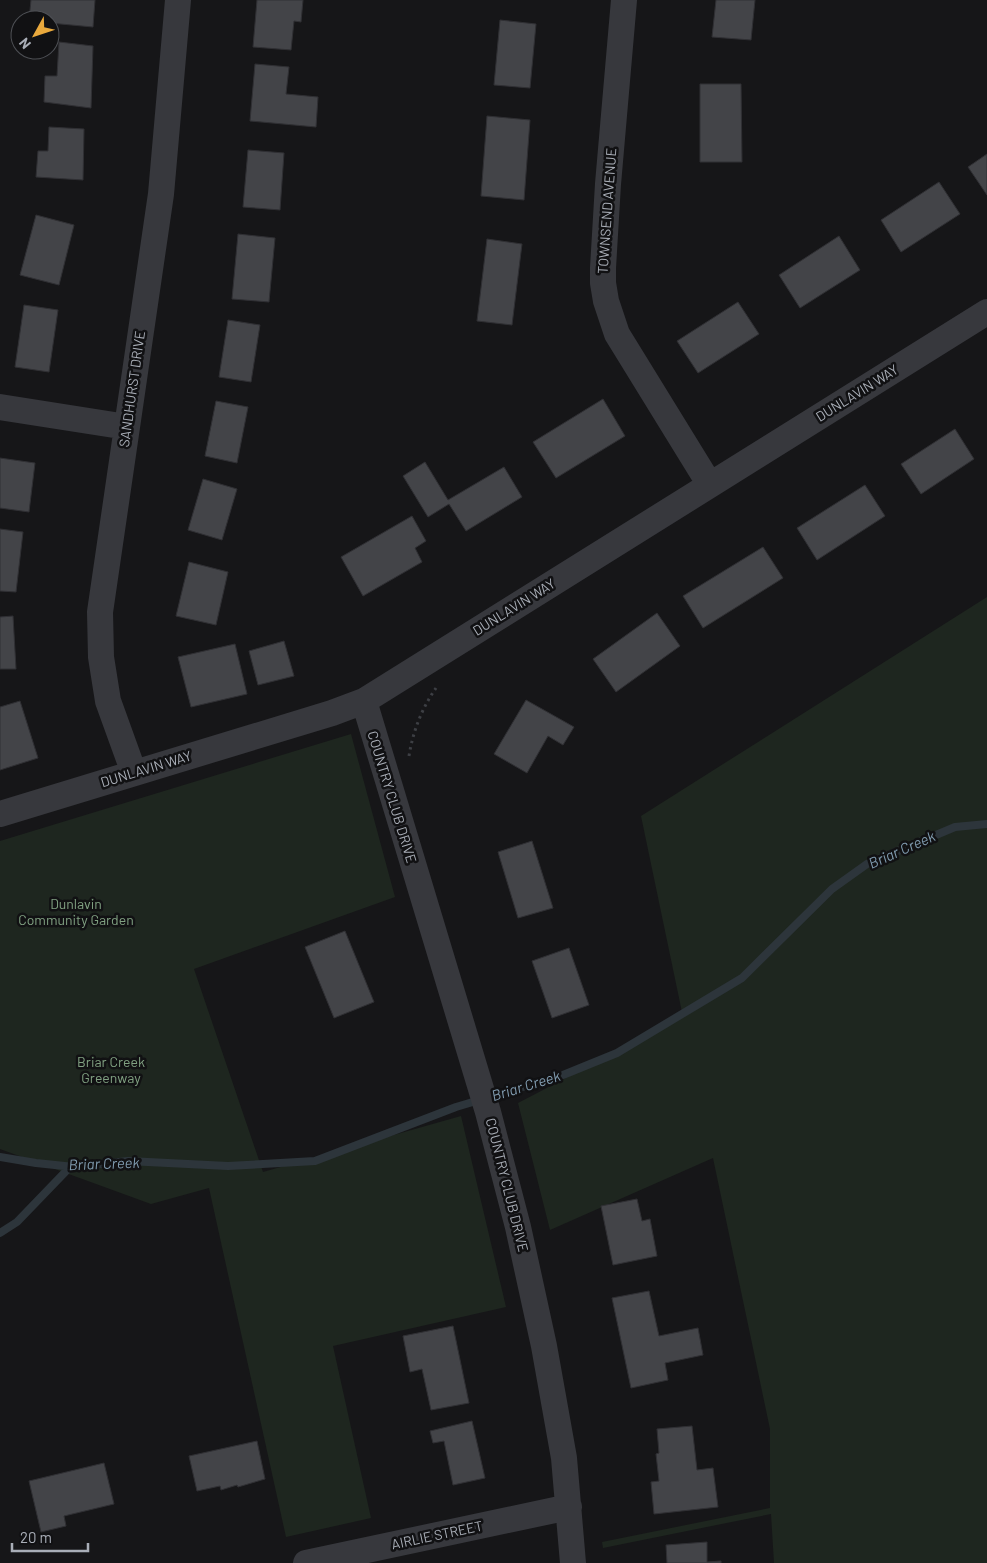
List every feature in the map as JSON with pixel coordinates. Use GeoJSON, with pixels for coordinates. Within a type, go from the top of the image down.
{"type":"FeatureCollection","features":[{"type":"Feature","properties":{"kind":"street","name":"SANDHURST DRIVE"},"geometry":{"type":"LineString","coordinates":[[134,773],[108,701],[101,657],[100,612],[161,194],[178,0]]}},
{"type":"Feature","properties":{"kind":"street","name":"TOWNSEND AVENUE"},"geometry":{"type":"LineString","coordinates":[[624,0],[605,237],[603,276],[606,301],[617,334],[710,485]]}},
{"type":"Feature","properties":{"kind":"street","name":"DUNLAVIN WAY"},"geometry":{"type":"LineString","coordinates":[[0,814],[364,701],[987,312]]}},
{"type":"Feature","properties":{"kind":"street"},"geometry":{"type":"LineString","coordinates":[[0,407],[127,427]]}},
{"type":"Feature","properties":{"kind":"street","name":"COUNTRY CLUB DRIVE"},"geometry":{"type":"LineString","coordinates":[[364,701],[495,1135],[518,1227],[544,1346],[564,1458],[573,1563]]}},
{"type":"Feature","properties":{"kind":"street","name":"AIRLIE STREET"},"geometry":{"type":"LineString","coordinates":[[306,1563],[569,1507]]}},
{"type":"Feature","properties":{"kind":"path"},"geometry":{"type":"LineString","coordinates":[[408,760],[411,742],[418,722],[424,707],[438,684]]}},
{"type":"Feature","properties":{"kind":"green space"},"geometry":{"type":"Polygon","coordinates":[[[987,597],[987,1563],[774,1563],[771,1514],[603,1548],[602,1542],[770,1508],[770,1429],[713,1158],[550,1230],[518,1103],[683,1017],[641,816],[987,597]]]}},
{"type":"Feature","properties":{"kind":"green space","name":"Briar Creek Greenway"},"geometry":{"type":"Polygon","coordinates":[[[351,734],[395,897],[194,969],[263,1172],[461,1116],[506,1307],[333,1346],[371,1518],[286,1537],[209,1188],[151,1204],[0,1149],[0,841],[351,734]]]}},
{"type":"Feature","properties":{"kind":"building"},"geometry":{"type":"Polygon","coordinates":[[[31,0],[95,0],[93,27],[60,24],[60,10],[30,10],[31,0]]]}},
{"type":"Feature","properties":{"kind":"building"},"geometry":{"type":"Polygon","coordinates":[[[257,0],[303,0],[301,22],[294,21],[291,50],[253,47],[257,0]]]}},
{"type":"Feature","properties":{"kind":"building"},"geometry":{"type":"Polygon","coordinates":[[[716,0],[755,0],[751,40],[712,37],[716,0]]]}},
{"type":"Feature","properties":{"kind":"building"},"geometry":{"type":"Polygon","coordinates":[[[500,20],[536,24],[530,88],[494,85],[500,20]]]}},
{"type":"Feature","properties":{"kind":"building"},"geometry":{"type":"Polygon","coordinates":[[[60,42],[93,46],[91,108],[44,102],[45,76],[57,76],[58,60],[60,60],[60,42]]]}},
{"type":"Feature","properties":{"kind":"building"},"geometry":{"type":"Polygon","coordinates":[[[255,64],[289,67],[286,94],[318,97],[316,127],[250,121],[255,64]]]}},
{"type":"Feature","properties":{"kind":"building"},"geometry":{"type":"Polygon","coordinates":[[[700,84],[741,84],[742,162],[700,162],[700,84]]]}},
{"type":"Feature","properties":{"kind":"building"},"geometry":{"type":"Polygon","coordinates":[[[487,116],[530,120],[524,200],[481,196],[487,116]]]}},
{"type":"Feature","properties":{"kind":"building"},"geometry":{"type":"Polygon","coordinates":[[[49,127],[84,129],[83,180],[36,177],[38,151],[48,151],[49,127]]]}},
{"type":"Feature","properties":{"kind":"building"},"geometry":{"type":"Polygon","coordinates":[[[248,150],[284,153],[280,210],[243,207],[248,150]]]}},
{"type":"Feature","properties":{"kind":"building"},"geometry":{"type":"Polygon","coordinates":[[[987,154],[987,195],[968,167],[987,154]]]}},
{"type":"Feature","properties":{"kind":"building"},"geometry":{"type":"Polygon","coordinates":[[[939,182],[960,214],[901,252],[881,220],[939,182]]]}},
{"type":"Feature","properties":{"kind":"building"},"geometry":{"type":"Polygon","coordinates":[[[36,215],[74,225],[59,285],[20,275],[36,215]]]}},
{"type":"Feature","properties":{"kind":"building"},"geometry":{"type":"Polygon","coordinates":[[[238,234],[275,238],[269,302],[232,299],[238,234]]]}},
{"type":"Feature","properties":{"kind":"building"},"geometry":{"type":"Polygon","coordinates":[[[839,236],[860,270],[800,308],[779,275],[839,236]]]}},
{"type":"Feature","properties":{"kind":"building"},"geometry":{"type":"Polygon","coordinates":[[[487,239],[522,244],[512,325],[477,321],[487,239]]]}},
{"type":"Feature","properties":{"kind":"building"},"geometry":{"type":"Polygon","coordinates":[[[738,302],[759,334],[698,373],[677,341],[738,302]]]}},
{"type":"Feature","properties":{"kind":"building"},"geometry":{"type":"Polygon","coordinates":[[[24,305],[58,310],[49,372],[15,367],[24,305]]]}},
{"type":"Feature","properties":{"kind":"building"},"geometry":{"type":"Polygon","coordinates":[[[228,320],[260,325],[251,382],[219,377],[228,320]]]}},
{"type":"Feature","properties":{"kind":"building"},"geometry":{"type":"Polygon","coordinates":[[[603,399],[625,436],[556,478],[533,442],[603,399]]]}},
{"type":"Feature","properties":{"kind":"building"},"geometry":{"type":"Polygon","coordinates":[[[216,401],[248,407],[237,463],[205,456],[216,401]]]}},
{"type":"Feature","properties":{"kind":"building"},"geometry":{"type":"Polygon","coordinates":[[[955,429],[974,459],[921,494],[901,464],[955,429]]]}},
{"type":"Feature","properties":{"kind":"building"},"geometry":{"type":"Polygon","coordinates":[[[0,458],[35,463],[29,512],[0,508],[0,458]]]}},
{"type":"Feature","properties":{"kind":"building"},"geometry":{"type":"Polygon","coordinates":[[[425,462],[448,500],[504,467],[522,497],[466,531],[449,504],[428,517],[403,476],[425,462]]]}},
{"type":"Feature","properties":{"kind":"building"},"geometry":{"type":"Polygon","coordinates":[[[203,479],[237,489],[222,540],[188,530],[203,479]]]}},
{"type":"Feature","properties":{"kind":"building"},"geometry":{"type":"Polygon","coordinates":[[[865,485],[885,516],[817,560],[797,528],[865,485]]]}},
{"type":"Feature","properties":{"kind":"building"},"geometry":{"type":"Polygon","coordinates":[[[412,516],[426,541],[415,548],[422,562],[363,596],[341,557],[412,516]]]}},
{"type":"Feature","properties":{"kind":"building"},"geometry":{"type":"Polygon","coordinates":[[[0,529],[23,532],[16,592],[0,591],[0,529]]]}},
{"type":"Feature","properties":{"kind":"building"},"geometry":{"type":"Polygon","coordinates":[[[763,547],[783,578],[703,628],[683,596],[763,547]]]}},
{"type":"Feature","properties":{"kind":"building"},"geometry":{"type":"Polygon","coordinates":[[[189,562],[228,572],[216,625],[176,616],[189,562]]]}},
{"type":"Feature","properties":{"kind":"building"},"geometry":{"type":"Polygon","coordinates":[[[657,613],[680,646],[616,692],[593,659],[657,613]]]}},
{"type":"Feature","properties":{"kind":"building"},"geometry":{"type":"Polygon","coordinates":[[[13,616],[16,669],[0,669],[0,617],[13,616]]]}},
{"type":"Feature","properties":{"kind":"building"},"geometry":{"type":"Polygon","coordinates":[[[284,641],[294,676],[258,685],[249,651],[284,641]]]}},
{"type":"Feature","properties":{"kind":"building"},"geometry":{"type":"Polygon","coordinates":[[[235,644],[247,694],[191,707],[178,657],[235,644]]]}},
{"type":"Feature","properties":{"kind":"building"},"geometry":{"type":"Polygon","coordinates":[[[526,700],[574,727],[563,745],[548,736],[527,773],[494,754],[526,700]]]}},
{"type":"Feature","properties":{"kind":"building"},"geometry":{"type":"Polygon","coordinates":[[[20,701],[38,758],[0,770],[0,707],[20,701]]]}},
{"type":"Feature","properties":{"kind":"building"},"geometry":{"type":"Polygon","coordinates":[[[532,841],[553,908],[518,918],[498,852],[532,841]]]}},
{"type":"Feature","properties":{"kind":"building"},"geometry":{"type":"Polygon","coordinates":[[[345,931],[374,1002],[334,1018],[305,947],[345,931]]]}},
{"type":"Feature","properties":{"kind":"building"},"geometry":{"type":"Polygon","coordinates":[[[569,948],[589,1005],[552,1018],[532,961],[569,948]]]}},
{"type":"Feature","properties":{"kind":"building"},"geometry":{"type":"Polygon","coordinates":[[[637,1199],[642,1221],[650,1219],[657,1256],[613,1265],[601,1206],[637,1199]]]}},
{"type":"Feature","properties":{"kind":"building"},"geometry":{"type":"Polygon","coordinates":[[[649,1291],[659,1336],[698,1328],[703,1355],[665,1363],[668,1380],[631,1388],[612,1298],[649,1291]]]}},
{"type":"Feature","properties":{"kind":"building"},"geometry":{"type":"Polygon","coordinates":[[[453,1326],[469,1403],[431,1410],[422,1369],[410,1372],[403,1336],[453,1326]]]}},
{"type":"Feature","properties":{"kind":"building"},"geometry":{"type":"Polygon","coordinates":[[[472,1421],[485,1478],[453,1485],[444,1441],[433,1443],[430,1431],[472,1421]]]}},
{"type":"Feature","properties":{"kind":"building"},"geometry":{"type":"Polygon","coordinates":[[[692,1426],[697,1470],[713,1468],[718,1507],[654,1514],[651,1482],[659,1481],[656,1454],[659,1453],[657,1429],[692,1426]]]}},
{"type":"Feature","properties":{"kind":"building"},"geometry":{"type":"Polygon","coordinates":[[[257,1441],[265,1479],[221,1490],[220,1486],[197,1491],[189,1456],[257,1441]]]}},
{"type":"Feature","properties":{"kind":"building"},"geometry":{"type":"Polygon","coordinates":[[[104,1463],[114,1504],[64,1516],[66,1526],[41,1532],[29,1481],[104,1463]]]}},
{"type":"Feature","properties":{"kind":"building"},"geometry":{"type":"Polygon","coordinates":[[[707,1542],[707,1562],[721,1561],[721,1563],[667,1563],[666,1545],[707,1542]]]}},
{"type":"Feature","properties":{"kind":"waterway","name":"Briar Creek"},"geometry":{"type":"LineString","coordinates":[[0,1157],[74,1167],[128,1161],[228,1166],[315,1161],[456,1107],[563,1075],[617,1053],[742,978],[832,889],[867,864],[955,827],[987,824]]}},
{"type":"Feature","properties":{"kind":"waterway"},"geometry":{"type":"LineString","coordinates":[[0,1233],[17,1222],[70,1167]]}},
{"type":"Feature","properties":{"kind":"park label","name":"Dunlavin Community Garden"},"geometry":{"type":"Point","coordinates":[76,912]}}]}
